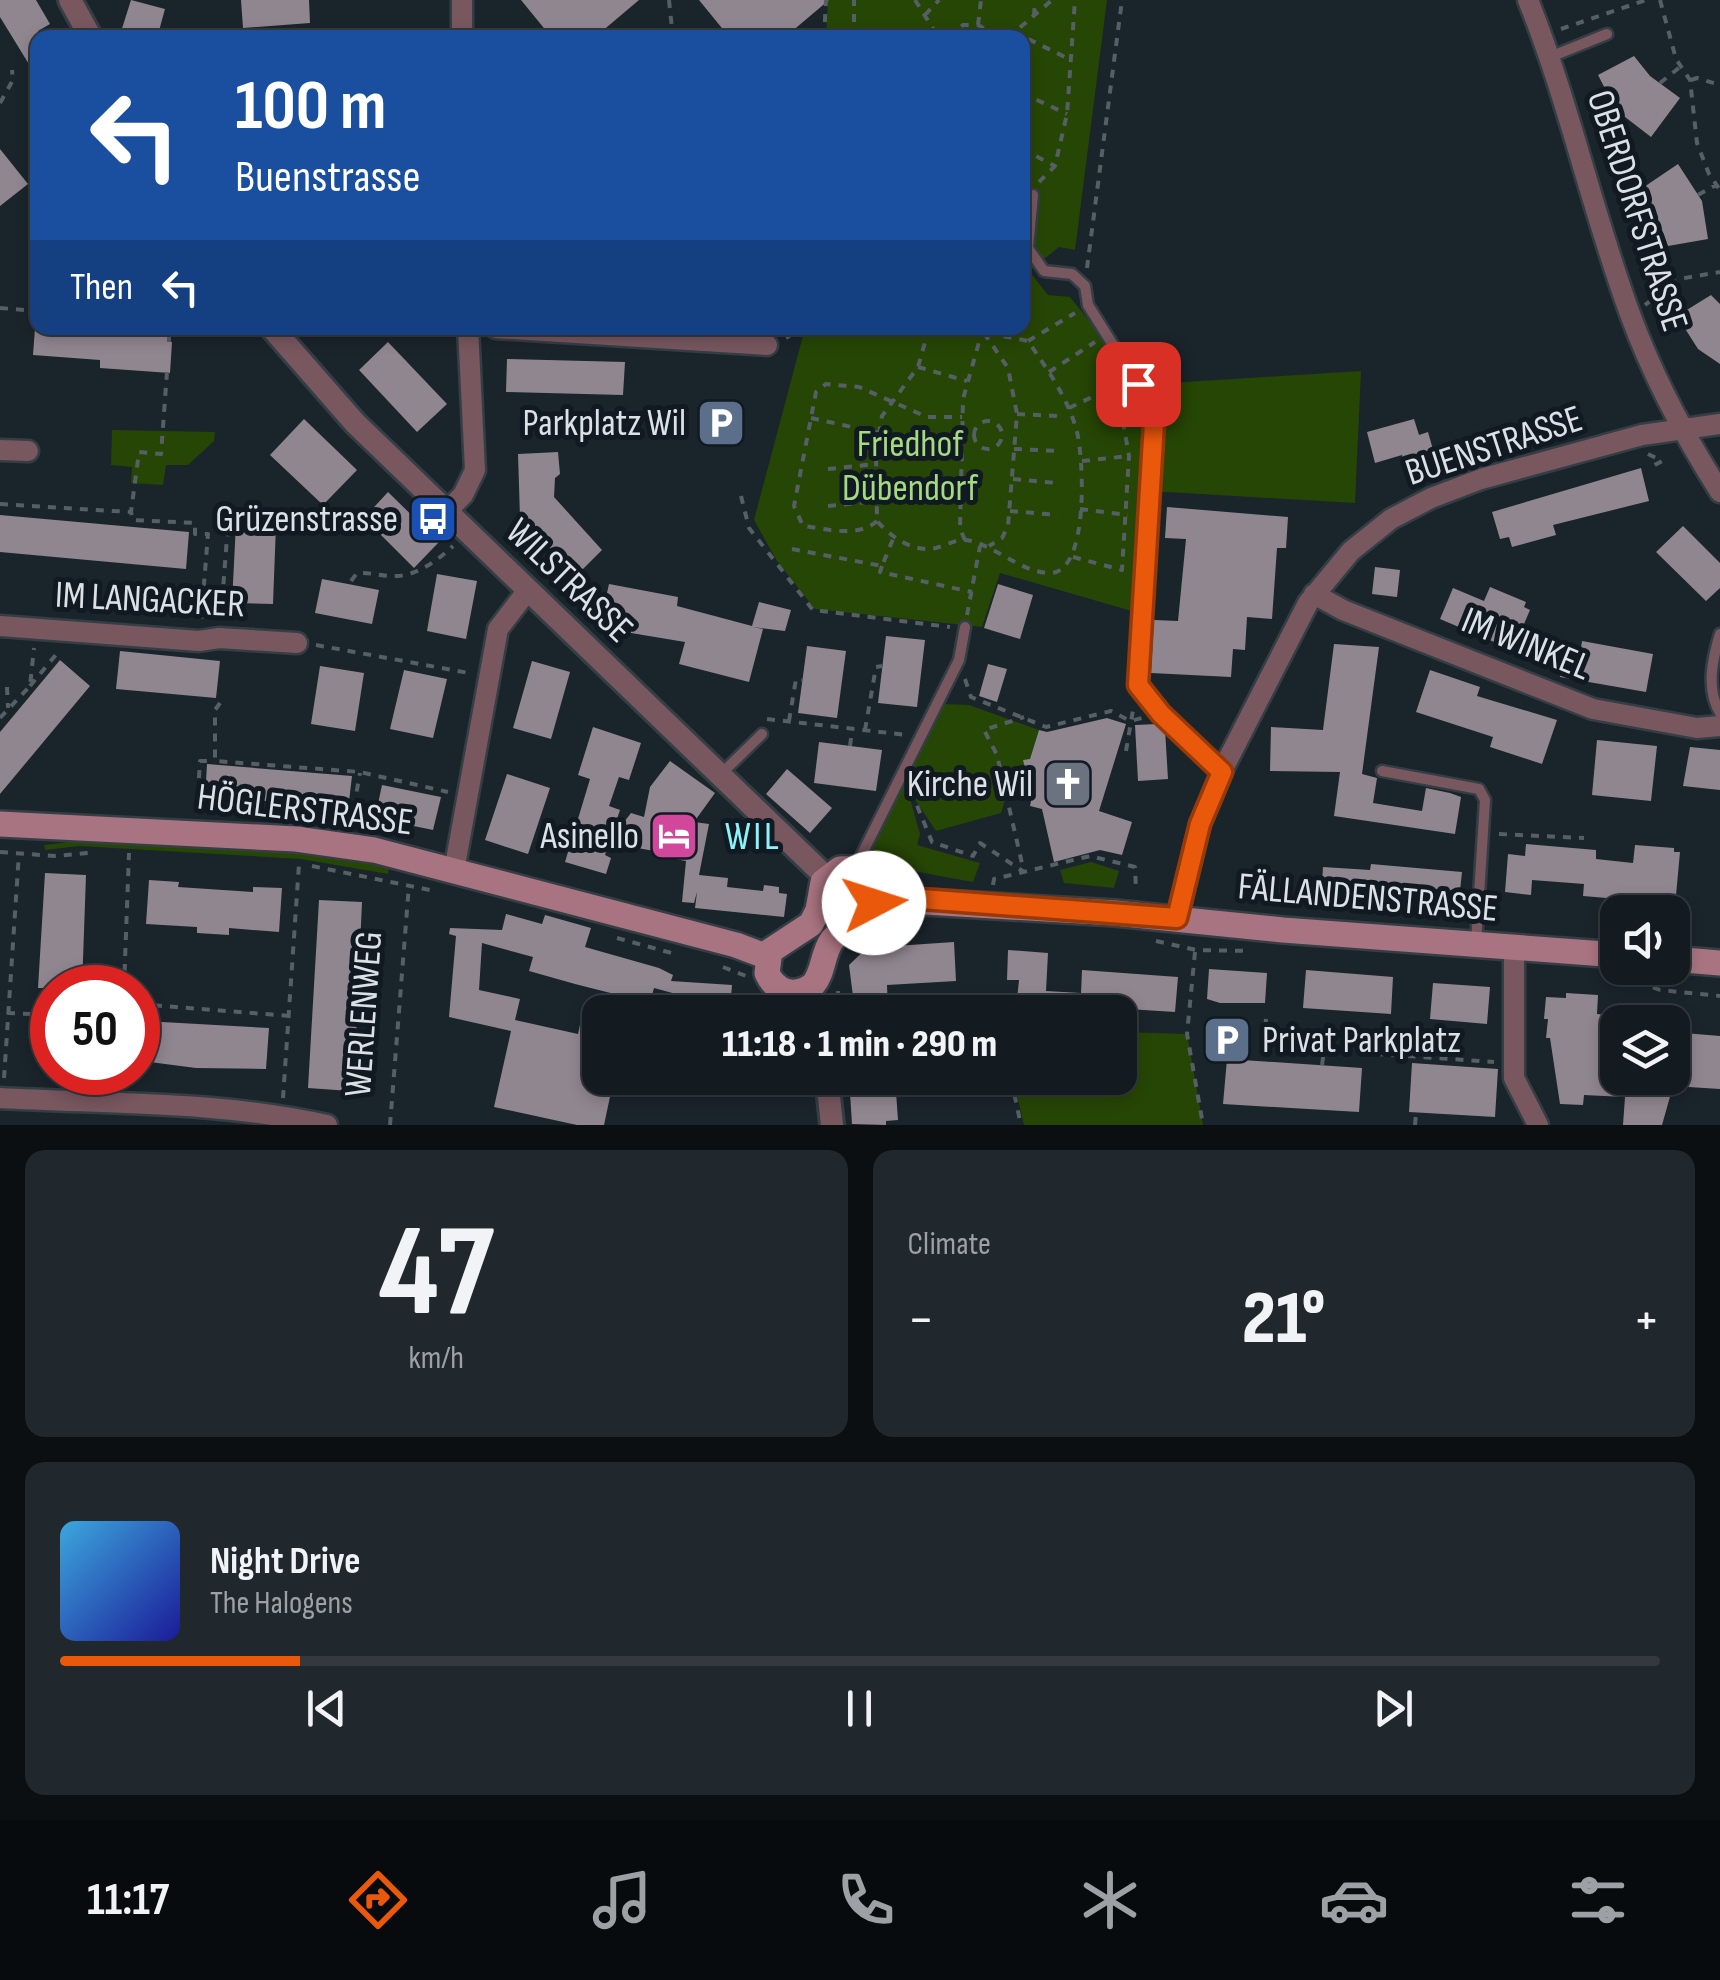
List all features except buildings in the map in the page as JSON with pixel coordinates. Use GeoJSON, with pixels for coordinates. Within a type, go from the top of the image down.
{"type":"FeatureCollection","features":[{"type":"Feature","properties":{"kind":"main road","name":"HÖGLERSTRASSE"},"geometry":{"type":"LineString","coordinates":[[0,824],[296,839],[374,850],[447,882],[768,956]]}},
{"type":"Feature","properties":{"kind":"main road"},"geometry":{"type":"LineString","coordinates":[[793,995],[774,985],[767,973],[768,956],[780,942],[811,924],[826,878],[840,869],[854,869],[871,882],[874,899],[866,915],[832,941],[811,995]]}},
{"type":"Feature","properties":{"kind":"main road","name":"FÄLLANDENSTRASSE"},"geometry":{"type":"LineString","coordinates":[[874,899],[972,914],[1177,918],[1514,947],[1600,961]]}},
{"type":"Feature","properties":{"kind":"main road"},"geometry":{"type":"LineString","coordinates":[[1690,961],[1720,963]]}},
{"type":"Feature","properties":{"kind":"street"},"geometry":{"type":"LineString","coordinates":[[70,0],[87,30]]}},
{"type":"Feature","properties":{"kind":"street"},"geometry":{"type":"LineString","coordinates":[[462,0],[462,30]]}},
{"type":"Feature","properties":{"kind":"street","name":"OBERDORFSTRASSE"},"geometry":{"type":"LineString","coordinates":[[1528,0],[1550,56],[1629,311],[1683,430],[1720,492]]}},
{"type":"Feature","properties":{"kind":"street","name":"WILSTRASSE"},"geometry":{"type":"LineString","coordinates":[[278,335],[355,424],[826,878]]}},
{"type":"Feature","properties":{"kind":"street"},"geometry":{"type":"LineString","coordinates":[[446,512],[463,496],[475,470],[468,335]]}},
{"type":"Feature","properties":{"kind":"street"},"geometry":{"type":"LineString","coordinates":[[686,335],[768,346]]}},
{"type":"Feature","properties":{"kind":"street","name":"BUENSTRASSE"},"geometry":{"type":"LineString","coordinates":[[1177,918],[1200,824],[1222,772],[1314,594],[1372,532],[1430,498],[1482,479],[1642,435],[1720,424]]}},
{"type":"Feature","properties":{"kind":"street"},"geometry":{"type":"LineString","coordinates":[[0,450],[28,451]]}},
{"type":"Feature","properties":{"kind":"street"},"geometry":{"type":"LineString","coordinates":[[447,882],[468,796],[498,629],[528,590]]}},
{"type":"Feature","properties":{"kind":"street","name":"IM WINKEL"},"geometry":{"type":"LineString","coordinates":[[1314,594],[1343,610],[1593,709],[1698,728],[1720,726]]}},
{"type":"Feature","properties":{"kind":"street","name":"IM LANGACKER"},"geometry":{"type":"LineString","coordinates":[[0,626],[297,643]]}},
{"type":"Feature","properties":{"kind":"street"},"geometry":{"type":"LineString","coordinates":[[1514,947],[1514,1078],[1538,1125]]}},
{"type":"Feature","properties":{"kind":"street"},"geometry":{"type":"LineString","coordinates":[[829,1095],[832,1125]]}},
{"type":"Feature","properties":{"kind":"street"},"geometry":{"type":"LineString","coordinates":[[2,1098],[209,1107],[282,1115],[326,1125]]}},
{"type":"Feature","properties":{"kind":"lane"},"geometry":{"type":"LineString","coordinates":[[1550,56],[1607,34]]}},
{"type":"Feature","properties":{"kind":"lane"},"geometry":{"type":"LineString","coordinates":[[1030,229],[1034,190]]}},
{"type":"Feature","properties":{"kind":"lane"},"geometry":{"type":"LineString","coordinates":[[1030,251],[1044,271],[1072,274],[1085,286],[1088,305],[1138,384],[1154,423],[1138,685],[1161,714],[1222,772]]}},
{"type":"Feature","properties":{"kind":"lane"},"geometry":{"type":"LineString","coordinates":[[854,869],[959,660],[964,628]]}},
{"type":"Feature","properties":{"kind":"lane"},"geometry":{"type":"LineString","coordinates":[[1720,634],[1711,684],[1713,701],[1720,713]]}},
{"type":"Feature","properties":{"kind":"lane"},"geometry":{"type":"LineString","coordinates":[[720,775],[762,734]]}},
{"type":"Feature","properties":{"kind":"lane"},"geometry":{"type":"LineString","coordinates":[[1382,772],[1480,790],[1486,800],[1476,944]]}},
{"type":"Feature","properties":{"kind":"path"},"geometry":{"type":"LineString","coordinates":[[668,0],[673,30]]}},
{"type":"Feature","properties":{"kind":"path"},"geometry":{"type":"LineString","coordinates":[[824,30],[826,0]]}},
{"type":"Feature","properties":{"kind":"path"},"geometry":{"type":"LineString","coordinates":[[854,0],[854,30]]}},
{"type":"Feature","properties":{"kind":"path"},"geometry":{"type":"LineString","coordinates":[[915,0],[934,30]]}},
{"type":"Feature","properties":{"kind":"path"},"geometry":{"type":"LineString","coordinates":[[925,16],[939,0]]}},
{"type":"Feature","properties":{"kind":"path"},"geometry":{"type":"LineString","coordinates":[[978,25],[981,0]]}},
{"type":"Feature","properties":{"kind":"path"},"geometry":{"type":"LineString","coordinates":[[1034,16],[1036,0]]}},
{"type":"Feature","properties":{"kind":"path"},"geometry":{"type":"LineString","coordinates":[[1016,30],[1052,0]]}},
{"type":"Feature","properties":{"kind":"path"},"geometry":{"type":"LineString","coordinates":[[1034,190],[1055,166],[1066,114],[1075,0]]}},
{"type":"Feature","properties":{"kind":"path"},"geometry":{"type":"LineString","coordinates":[[1085,286],[1122,0]]}},
{"type":"Feature","properties":{"kind":"path"},"geometry":{"type":"LineString","coordinates":[[1542,36],[1646,0]]}},
{"type":"Feature","properties":{"kind":"path"},"geometry":{"type":"LineString","coordinates":[[1660,0],[1666,30],[1690,80],[1698,143],[1718,187],[1698,194]]}},
{"type":"Feature","properties":{"kind":"path"},"geometry":{"type":"LineString","coordinates":[[957,30],[963,25],[994,30]]}},
{"type":"Feature","properties":{"kind":"path"},"geometry":{"type":"LineString","coordinates":[[1030,40],[1070,60]]}},
{"type":"Feature","properties":{"kind":"path"},"geometry":{"type":"LineString","coordinates":[[1660,83],[1681,66]]}},
{"type":"Feature","properties":{"kind":"path"},"geometry":{"type":"LineString","coordinates":[[0,104],[13,80],[12,70]]}},
{"type":"Feature","properties":{"kind":"path"},"geometry":{"type":"LineString","coordinates":[[1690,80],[1697,78],[1720,85]]}},
{"type":"Feature","properties":{"kind":"path"},"geometry":{"type":"LineString","coordinates":[[1030,97],[1066,114]]}},
{"type":"Feature","properties":{"kind":"path"},"geometry":{"type":"LineString","coordinates":[[1030,152],[1055,166]]}},
{"type":"Feature","properties":{"kind":"path"},"geometry":{"type":"LineString","coordinates":[[1629,311],[1654,301],[1679,280],[1720,272]]}},
{"type":"Feature","properties":{"kind":"path"},"geometry":{"type":"LineString","coordinates":[[1028,341],[1088,305]]}},
{"type":"Feature","properties":{"kind":"path"},"geometry":{"type":"LineString","coordinates":[[0,308],[30,310]]}},
{"type":"Feature","properties":{"kind":"path"},"geometry":{"type":"LineString","coordinates":[[168,335],[168,342]]}},
{"type":"Feature","properties":{"kind":"path"},"geometry":{"type":"LineString","coordinates":[[927,335],[918,367],[893,402],[882,416],[876,452],[877,521],[869,528],[852,531],[803,526],[796,518],[794,506],[816,392],[833,382],[859,387],[893,402],[927,417],[962,417]]}},
{"type":"Feature","properties":{"kind":"path"},"geometry":{"type":"LineString","coordinates":[[965,540],[960,528],[962,417],[981,335]]}},
{"type":"Feature","properties":{"kind":"path"},"geometry":{"type":"LineString","coordinates":[[985,335],[1008,368],[1017,414],[1010,511],[1002,538],[989,546]]}},
{"type":"Feature","properties":{"kind":"path"},"geometry":{"type":"LineString","coordinates":[[877,521],[893,539],[930,549],[965,540],[989,546],[1049,574],[1063,570],[1073,558],[1082,461],[1068,408],[1028,341],[1003,335]]}},
{"type":"Feature","properties":{"kind":"path"},"geometry":{"type":"LineString","coordinates":[[1049,372],[1104,335]]}},
{"type":"Feature","properties":{"kind":"path"},"geometry":{"type":"LineString","coordinates":[[918,367],[968,382]]}},
{"type":"Feature","properties":{"kind":"path"},"geometry":{"type":"LineString","coordinates":[[167,372],[161,454],[139,452],[131,512],[134,520],[195,522],[195,534],[208,534],[209,640]]}},
{"type":"Feature","properties":{"kind":"path"},"geometry":{"type":"LineString","coordinates":[[1068,408],[1115,386]]}},
{"type":"Feature","properties":{"kind":"path"},"geometry":{"type":"LineString","coordinates":[[1073,558],[1122,570],[1129,456],[1118,400],[1106,390]]}},
{"type":"Feature","properties":{"kind":"path"},"geometry":{"type":"LineString","coordinates":[[1017,414],[1058,416]]}},
{"type":"Feature","properties":{"kind":"path"},"geometry":{"type":"LineString","coordinates":[[810,418],[879,433]]}},
{"type":"Feature","properties":{"kind":"path"},"geometry":{"type":"LineString","coordinates":[[992,420],[1003,435],[996,447],[988,449],[976,442],[974,433],[978,424],[992,420]]}},
{"type":"Feature","properties":{"kind":"path"},"geometry":{"type":"LineString","coordinates":[[962,433],[974,433]]}},
{"type":"Feature","properties":{"kind":"path"},"geometry":{"type":"LineString","coordinates":[[1003,435],[1015,436]]}},
{"type":"Feature","properties":{"kind":"path"},"geometry":{"type":"LineString","coordinates":[[1014,450],[1058,451]]}},
{"type":"Feature","properties":{"kind":"path"},"geometry":{"type":"LineString","coordinates":[[876,452],[961,454]]}},
{"type":"Feature","properties":{"kind":"path"},"geometry":{"type":"LineString","coordinates":[[1082,461],[1129,456]]}},
{"type":"Feature","properties":{"kind":"path"},"geometry":{"type":"LineString","coordinates":[[1653,466],[1662,461],[1658,456]]}},
{"type":"Feature","properties":{"kind":"path"},"geometry":{"type":"LineString","coordinates":[[828,470],[876,464]]}},
{"type":"Feature","properties":{"kind":"path"},"geometry":{"type":"LineString","coordinates":[[1013,480],[1057,484]]}},
{"type":"Feature","properties":{"kind":"path"},"geometry":{"type":"LineString","coordinates":[[879,491],[961,493]]}},
{"type":"Feature","properties":{"kind":"path"},"geometry":{"type":"LineString","coordinates":[[741,496],[749,528],[813,610],[964,628],[980,546]]}},
{"type":"Feature","properties":{"kind":"path"},"geometry":{"type":"LineString","coordinates":[[828,506],[879,501]]}},
{"type":"Feature","properties":{"kind":"path"},"geometry":{"type":"LineString","coordinates":[[0,504],[131,512]]}},
{"type":"Feature","properties":{"kind":"path"},"geometry":{"type":"LineString","coordinates":[[1080,509],[1128,515]]}},
{"type":"Feature","properties":{"kind":"path"},"geometry":{"type":"LineString","coordinates":[[1010,511],[1058,515]]}},
{"type":"Feature","properties":{"kind":"path"},"geometry":{"type":"LineString","coordinates":[[209,640],[228,512]]}},
{"type":"Feature","properties":{"kind":"path"},"geometry":{"type":"LineString","coordinates":[[893,539],[880,572],[972,592]]}},
{"type":"Feature","properties":{"kind":"path"},"geometry":{"type":"LineString","coordinates":[[351,581],[357,573],[399,576],[414,572],[436,562],[456,543]]}},
{"type":"Feature","properties":{"kind":"path"},"geometry":{"type":"LineString","coordinates":[[792,549],[882,566]]}},
{"type":"Feature","properties":{"kind":"path"},"geometry":{"type":"LineString","coordinates":[[30,686],[36,629]]}},
{"type":"Feature","properties":{"kind":"path"},"geometry":{"type":"LineString","coordinates":[[0,718],[56,657],[63,632]]}},
{"type":"Feature","properties":{"kind":"path"},"geometry":{"type":"LineString","coordinates":[[297,643],[412,660],[490,678]]}},
{"type":"Feature","properties":{"kind":"path"},"geometry":{"type":"LineString","coordinates":[[959,660],[971,698],[1046,727],[1111,711],[1130,720]]}},
{"type":"Feature","properties":{"kind":"path"},"geometry":{"type":"LineString","coordinates":[[865,730],[876,667],[882,666]]}},
{"type":"Feature","properties":{"kind":"path"},"geometry":{"type":"LineString","coordinates":[[789,722],[796,679],[802,680]]}},
{"type":"Feature","properties":{"kind":"path"},"geometry":{"type":"LineString","coordinates":[[1126,752],[1138,685]]}},
{"type":"Feature","properties":{"kind":"path"},"geometry":{"type":"LineString","coordinates":[[7,687],[8,708]]}},
{"type":"Feature","properties":{"kind":"path"},"geometry":{"type":"LineString","coordinates":[[215,761],[215,710],[220,703]]}},
{"type":"Feature","properties":{"kind":"path"},"geometry":{"type":"LineString","coordinates":[[1024,717],[984,730],[997,755],[1024,872]]}},
{"type":"Feature","properties":{"kind":"path"},"geometry":{"type":"LineString","coordinates":[[753,743],[753,726],[762,718],[906,735]]}},
{"type":"Feature","properties":{"kind":"path"},"geometry":{"type":"LineString","coordinates":[[850,746],[852,729]]}},
{"type":"Feature","properties":{"kind":"path"},"geometry":{"type":"LineString","coordinates":[[196,818],[200,761],[360,772],[468,796]]}},
{"type":"Feature","properties":{"kind":"path"},"geometry":{"type":"LineString","coordinates":[[350,832],[360,772]]}},
{"type":"Feature","properties":{"kind":"path"},"geometry":{"type":"LineString","coordinates":[[914,802],[932,842],[974,856],[980,843],[1024,872]]}},
{"type":"Feature","properties":{"kind":"path"},"geometry":{"type":"LineString","coordinates":[[1483,833],[1584,838]]}},
{"type":"Feature","properties":{"kind":"path"},"geometry":{"type":"LineString","coordinates":[[0,852],[54,856],[97,852]]}},
{"type":"Feature","properties":{"kind":"path"},"geometry":{"type":"LineString","coordinates":[[113,852],[129,853],[125,965]]}},
{"type":"Feature","properties":{"kind":"path"},"geometry":{"type":"LineString","coordinates":[[2,1098],[19,853]]}},
{"type":"Feature","properties":{"kind":"path"},"geometry":{"type":"LineString","coordinates":[[994,878],[1090,856],[1135,867],[1136,891]]}},
{"type":"Feature","properties":{"kind":"path"},"geometry":{"type":"LineString","coordinates":[[282,1115],[299,864],[447,882]]}},
{"type":"Feature","properties":{"kind":"path","name":"WERLENWEG"},"geometry":{"type":"LineString","coordinates":[[390,1125],[407,908]]}},
{"type":"Feature","properties":{"kind":"path"},"geometry":{"type":"LineString","coordinates":[[607,933],[677,954]]}},
{"type":"Feature","properties":{"kind":"path"},"geometry":{"type":"LineString","coordinates":[[1168,944],[1196,950],[1256,950]]}},
{"type":"Feature","properties":{"kind":"path"},"geometry":{"type":"LineString","coordinates":[[1196,950],[1187,1034],[1204,1125]]}},
{"type":"Feature","properties":{"kind":"path"},"geometry":{"type":"LineString","coordinates":[[718,965],[749,978]]}},
{"type":"Feature","properties":{"kind":"path"},"geometry":{"type":"LineString","coordinates":[[837,976],[838,995]]}},
{"type":"Feature","properties":{"kind":"path"},"geometry":{"type":"LineString","coordinates":[[1651,985],[1660,990],[1720,996]]}},
{"type":"Feature","properties":{"kind":"path"},"geometry":{"type":"LineString","coordinates":[[0,996],[8,996]]}},
{"type":"Feature","properties":{"kind":"path"},"geometry":{"type":"LineString","coordinates":[[160,1006],[290,1016]]}},
{"type":"Feature","properties":{"kind":"path"},"geometry":{"type":"LineString","coordinates":[[7,1013],[30,1014]]}},
{"type":"Feature","properties":{"kind":"path"},"geometry":{"type":"LineString","coordinates":[[1262,1061],[1266,1019]]}},
{"type":"Feature","properties":{"kind":"path"},"geometry":{"type":"LineString","coordinates":[[1263,1050],[1324,1050],[1513,1063]]}},
{"type":"Feature","properties":{"kind":"path"},"geometry":{"type":"LineString","coordinates":[[1322,1065],[1324,1050]]}},
{"type":"Feature","properties":{"kind":"path"},"geometry":{"type":"LineString","coordinates":[[1014,1095],[1020,1125]]}},
{"type":"Feature","properties":{"kind":"path"},"geometry":{"type":"LineString","coordinates":[[1414,1125],[1416,1112]]}},
{"type":"Feature","properties":{"kind":"green space","name":"Friedhof Dübendorf"},"geometry":{"type":"Polygon","coordinates":[[[828,0],[1107,0],[1075,250],[1059,247],[1030,270],[1030,30],[826,30],[828,0]]]}},
{"type":"Feature","properties":{"kind":"green space","name":"Friedhof Dübendorf"},"geometry":{"type":"Polygon","coordinates":[[[1030,272],[1048,295],[1070,297],[1120,363],[1143,406],[1149,478],[1135,612],[1000,573],[982,627],[815,609],[777,561],[754,520],[803,335],[1030,335],[1030,272]]]}},
{"type":"Feature","properties":{"kind":"green space"},"geometry":{"type":"Polygon","coordinates":[[[1361,371],[1355,503],[1150,491],[1154,423],[1138,385],[1361,371]]]}},
{"type":"Feature","properties":{"kind":"green space"},"geometry":{"type":"Polygon","coordinates":[[[112,430],[215,432],[214,441],[188,465],[166,465],[163,485],[131,483],[132,467],[111,465],[112,430]]]}},
{"type":"Feature","properties":{"kind":"green space"},"geometry":{"type":"Polygon","coordinates":[[[944,704],[969,705],[1039,730],[1030,759],[1032,796],[1005,800],[1001,813],[936,831],[916,801],[909,775],[944,704]]]}},
{"type":"Feature","properties":{"kind":"green space"},"geometry":{"type":"Polygon","coordinates":[[[905,781],[920,834],[917,845],[980,863],[973,882],[891,867],[871,852],[905,781]]]}},
{"type":"Feature","properties":{"kind":"green space"},"geometry":{"type":"Polygon","coordinates":[[[78,841],[301,852],[389,867],[388,874],[301,859],[79,846],[45,850],[44,845],[78,841]]]}},
{"type":"Feature","properties":{"kind":"green space"},"geometry":{"type":"Polygon","coordinates":[[[1091,862],[1119,871],[1114,888],[1064,883],[1060,870],[1091,862]]]}},
{"type":"Feature","properties":{"kind":"green space"},"geometry":{"type":"Polygon","coordinates":[[[1137,1033],[1187,1034],[1203,1125],[1024,1125],[1017,1095],[1137,1095],[1137,1033]]]}},
{"type":"Feature","properties":{"kind":"place","name":"Parkplatz Wil"},"geometry":{"type":"Point","coordinates":[721,423]}},
{"type":"Feature","properties":{"kind":"place","name":"Grüzenstrasse"},"geometry":{"type":"Point","coordinates":[433,519]}},
{"type":"Feature","properties":{"kind":"place","name":"Kirche Wil"},"geometry":{"type":"Point","coordinates":[1068,784]}},
{"type":"Feature","properties":{"kind":"place","name":"Asinello"},"geometry":{"type":"Point","coordinates":[674,836]}},
{"type":"Feature","properties":{"kind":"place","name":"Privat Parkplatz"},"geometry":{"type":"Point","coordinates":[1227,1040]}},
{"type":"Feature","properties":{"kind":"district","name":"WIL"},"geometry":{"type":"Point","coordinates":[753,837]}},
{"type":"Feature","properties":{"kind":"route"},"geometry":{"type":"LineString","coordinates":[[874,903],[874,899],[908,898],[1177,918],[1200,824],[1222,772],[1161,714],[1138,685],[1154,423],[1138,384]]}}]}
